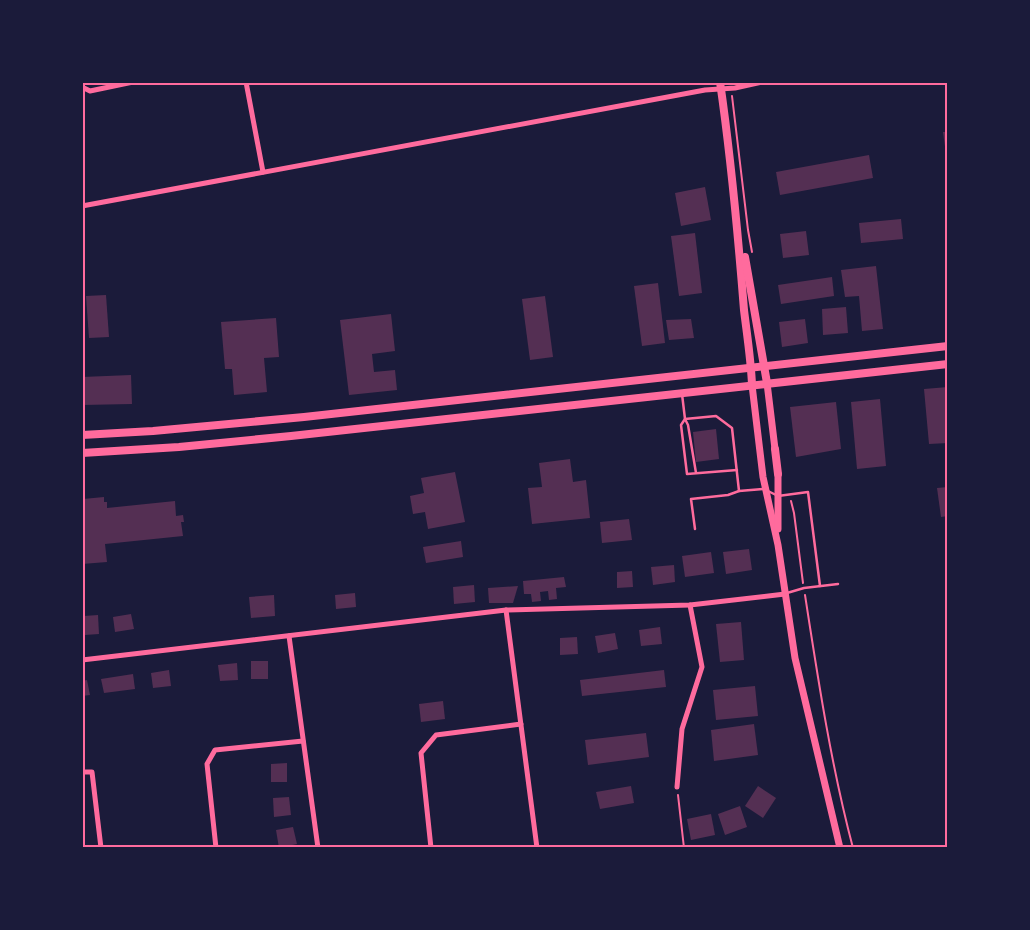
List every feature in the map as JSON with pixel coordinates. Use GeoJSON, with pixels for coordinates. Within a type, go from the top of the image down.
{"type":"FeatureCollection","features":[{"type":"Feature","properties":{"kind":"main road"},"geometry":{"type":"LineString","coordinates":[[721,85],[737,218],[745,313],[752,367],[752,385]]}},
{"type":"Feature","properties":{"kind":"main road"},"geometry":{"type":"LineString","coordinates":[[737,218],[767,384]]}},
{"type":"Feature","properties":{"kind":"main road"},"geometry":{"type":"LineString","coordinates":[[82,435],[153,431],[296,418],[948,346]]}},
{"type":"Feature","properties":{"kind":"main road"},"geometry":{"type":"LineString","coordinates":[[82,453],[234,442],[948,364]]}},
{"type":"Feature","properties":{"kind":"main road"},"geometry":{"type":"LineString","coordinates":[[775,449],[778,474]]}},
{"type":"Feature","properties":{"kind":"street"},"geometry":{"type":"LineString","coordinates":[[82,87],[90,91],[133,82]]}},
{"type":"Feature","properties":{"kind":"street"},"geometry":{"type":"LineString","coordinates":[[246,82],[263,172]]}},
{"type":"Feature","properties":{"kind":"street"},"geometry":{"type":"LineString","coordinates":[[82,206],[721,85],[736,88],[762,82]]}},
{"type":"Feature","properties":{"kind":"street"},"geometry":{"type":"LineString","coordinates":[[767,384],[775,449]]}},
{"type":"Feature","properties":{"kind":"street"},"geometry":{"type":"LineString","coordinates":[[752,385],[763,476],[778,545],[795,658],[840,848]]}},
{"type":"Feature","properties":{"kind":"street"},"geometry":{"type":"LineString","coordinates":[[778,474],[778,545]]}},
{"type":"Feature","properties":{"kind":"street"},"geometry":{"type":"LineString","coordinates":[[82,660],[506,610],[690,605],[785,594]]}},
{"type":"Feature","properties":{"kind":"street"},"geometry":{"type":"LineString","coordinates":[[677,787],[682,729],[702,667],[690,605]]}},
{"type":"Feature","properties":{"kind":"street"},"geometry":{"type":"LineString","coordinates":[[506,610],[537,848]]}},
{"type":"Feature","properties":{"kind":"street"},"geometry":{"type":"LineString","coordinates":[[289,636],[318,848]]}},
{"type":"Feature","properties":{"kind":"street"},"geometry":{"type":"LineString","coordinates":[[431,848],[421,753],[436,735],[520,724]]}},
{"type":"Feature","properties":{"kind":"street"},"geometry":{"type":"LineString","coordinates":[[216,848],[207,764],[215,750],[303,741]]}},
{"type":"Feature","properties":{"kind":"street"},"geometry":{"type":"LineString","coordinates":[[82,772],[92,772],[102,848]]}},
{"type":"Feature","properties":{"kind":"lane"},"geometry":{"type":"LineString","coordinates":[[682,393],[685,419],[688,425],[696,473]]}},
{"type":"Feature","properties":{"kind":"lane"},"geometry":{"type":"LineString","coordinates":[[737,470],[687,474],[680,425],[685,419],[716,416],[732,428],[737,470],[739,491]]}},
{"type":"Feature","properties":{"kind":"lane"},"geometry":{"type":"LineString","coordinates":[[695,529],[691,498],[766,489],[778,496],[808,492],[820,586]]}},
{"type":"Feature","properties":{"kind":"lane"},"geometry":{"type":"LineString","coordinates":[[785,594],[804,588],[838,584]]}},
{"type":"Feature","properties":{"kind":"path"},"geometry":{"type":"LineString","coordinates":[[732,98],[751,249]]}},
{"type":"Feature","properties":{"kind":"path"},"geometry":{"type":"LineString","coordinates":[[792,506],[803,580]]}},
{"type":"Feature","properties":{"kind":"path"},"geometry":{"type":"LineString","coordinates":[[805,596],[821,700],[853,848]]}},
{"type":"Feature","properties":{"kind":"path"},"geometry":{"type":"LineString","coordinates":[[677,787],[684,848]]}},
{"type":"Feature","properties":{"kind":"building"},"geometry":{"type":"Polygon","coordinates":[[[943,132],[948,132],[948,154],[946,154],[943,132]]]}},
{"type":"Feature","properties":{"kind":"building"},"geometry":{"type":"Polygon","coordinates":[[[869,155],[873,178],[780,195],[776,172],[869,155]]]}},
{"type":"Feature","properties":{"kind":"building"},"geometry":{"type":"Polygon","coordinates":[[[705,187],[711,220],[681,226],[675,193],[705,187]]]}},
{"type":"Feature","properties":{"kind":"building"},"geometry":{"type":"Polygon","coordinates":[[[901,219],[903,239],[861,243],[859,223],[901,219]]]}},
{"type":"Feature","properties":{"kind":"building"},"geometry":{"type":"Polygon","coordinates":[[[806,231],[809,255],[783,258],[780,234],[806,231]]]}},
{"type":"Feature","properties":{"kind":"building"},"geometry":{"type":"Polygon","coordinates":[[[695,233],[702,293],[679,296],[671,236],[695,233]]]}},
{"type":"Feature","properties":{"kind":"building"},"geometry":{"type":"Polygon","coordinates":[[[876,266],[883,329],[862,331],[859,296],[845,297],[841,270],[876,266]]]}},
{"type":"Feature","properties":{"kind":"building"},"geometry":{"type":"Polygon","coordinates":[[[832,277],[834,296],[781,304],[778,285],[832,277]]]}},
{"type":"Feature","properties":{"kind":"building"},"geometry":{"type":"Polygon","coordinates":[[[658,283],[665,343],[642,346],[634,286],[658,283]]]}},
{"type":"Feature","properties":{"kind":"building"},"geometry":{"type":"Polygon","coordinates":[[[106,295],[109,337],[89,338],[86,296],[106,295]]]}},
{"type":"Feature","properties":{"kind":"building"},"geometry":{"type":"Polygon","coordinates":[[[545,296],[553,357],[530,360],[522,299],[545,296]]]}},
{"type":"Feature","properties":{"kind":"building"},"geometry":{"type":"Polygon","coordinates":[[[846,307],[848,333],[823,335],[822,309],[846,307]]]}},
{"type":"Feature","properties":{"kind":"building"},"geometry":{"type":"Polygon","coordinates":[[[391,314],[395,351],[372,354],[374,372],[395,370],[397,390],[349,395],[340,320],[391,314]]]}},
{"type":"Feature","properties":{"kind":"building"},"geometry":{"type":"Polygon","coordinates":[[[276,318],[279,357],[264,358],[267,392],[234,395],[232,369],[225,369],[221,322],[276,318]]]}},
{"type":"Feature","properties":{"kind":"building"},"geometry":{"type":"Polygon","coordinates":[[[691,319],[694,338],[669,340],[666,320],[691,319]]]}},
{"type":"Feature","properties":{"kind":"building"},"geometry":{"type":"Polygon","coordinates":[[[805,319],[808,343],[782,347],[779,322],[805,319]]]}},
{"type":"Feature","properties":{"kind":"building"},"geometry":{"type":"Polygon","coordinates":[[[131,375],[132,404],[82,405],[82,377],[131,375]]]}},
{"type":"Feature","properties":{"kind":"building"},"geometry":{"type":"Polygon","coordinates":[[[948,387],[948,443],[929,444],[924,389],[948,387]]]}},
{"type":"Feature","properties":{"kind":"building"},"geometry":{"type":"Polygon","coordinates":[[[880,399],[886,466],[857,469],[851,402],[880,399]]]}},
{"type":"Feature","properties":{"kind":"building"},"geometry":{"type":"Polygon","coordinates":[[[836,402],[841,449],[796,457],[790,407],[836,402]]]}},
{"type":"Feature","properties":{"kind":"building"},"geometry":{"type":"Polygon","coordinates":[[[716,429],[719,459],[696,462],[693,432],[716,429]]]}},
{"type":"Feature","properties":{"kind":"building"},"geometry":{"type":"Polygon","coordinates":[[[570,459],[573,482],[586,480],[590,518],[532,524],[528,488],[542,487],[539,463],[570,459]]]}},
{"type":"Feature","properties":{"kind":"building"},"geometry":{"type":"Polygon","coordinates":[[[455,472],[465,522],[428,529],[425,512],[413,514],[410,496],[424,493],[421,478],[455,472]]]}},
{"type":"Feature","properties":{"kind":"building"},"geometry":{"type":"Polygon","coordinates":[[[948,487],[948,516],[941,517],[937,488],[948,487]]]}},
{"type":"Feature","properties":{"kind":"building"},"geometry":{"type":"Polygon","coordinates":[[[104,497],[104,502],[107,502],[107,508],[175,501],[176,516],[183,515],[184,522],[181,522],[183,536],[105,544],[107,562],[82,564],[83,499],[104,497]]]}},
{"type":"Feature","properties":{"kind":"building"},"geometry":{"type":"Polygon","coordinates":[[[629,519],[632,540],[602,543],[600,522],[629,519]]]}},
{"type":"Feature","properties":{"kind":"building"},"geometry":{"type":"Polygon","coordinates":[[[461,541],[463,557],[426,563],[423,547],[461,541]]]}},
{"type":"Feature","properties":{"kind":"building"},"geometry":{"type":"Polygon","coordinates":[[[749,549],[752,570],[726,574],[723,552],[749,549]]]}},
{"type":"Feature","properties":{"kind":"building"},"geometry":{"type":"Polygon","coordinates":[[[711,552],[714,573],[685,577],[682,556],[711,552]]]}},
{"type":"Feature","properties":{"kind":"building"},"geometry":{"type":"Polygon","coordinates":[[[674,565],[675,582],[653,585],[651,567],[674,565]]]}},
{"type":"Feature","properties":{"kind":"building"},"geometry":{"type":"Polygon","coordinates":[[[632,571],[633,587],[617,588],[617,572],[632,571]]]}},
{"type":"Feature","properties":{"kind":"building"},"geometry":{"type":"Polygon","coordinates":[[[564,577],[566,587],[556,588],[557,599],[549,600],[548,591],[540,592],[541,601],[532,602],[531,594],[524,594],[523,581],[564,577]]]}},
{"type":"Feature","properties":{"kind":"building"},"geometry":{"type":"Polygon","coordinates":[[[474,585],[475,602],[454,604],[453,587],[474,585]]]}},
{"type":"Feature","properties":{"kind":"building"},"geometry":{"type":"Polygon","coordinates":[[[518,586],[513,603],[489,603],[488,588],[518,586]]]}},
{"type":"Feature","properties":{"kind":"building"},"geometry":{"type":"Polygon","coordinates":[[[355,593],[356,607],[336,609],[335,595],[355,593]]]}},
{"type":"Feature","properties":{"kind":"building"},"geometry":{"type":"Polygon","coordinates":[[[274,595],[275,616],[251,618],[249,597],[274,595]]]}},
{"type":"Feature","properties":{"kind":"building"},"geometry":{"type":"Polygon","coordinates":[[[131,614],[134,629],[115,632],[113,617],[131,614]]]}},
{"type":"Feature","properties":{"kind":"building"},"geometry":{"type":"Polygon","coordinates":[[[98,615],[99,634],[85,635],[84,616],[98,615]]]}},
{"type":"Feature","properties":{"kind":"building"},"geometry":{"type":"Polygon","coordinates":[[[741,622],[744,660],[720,662],[716,624],[741,622]]]}},
{"type":"Feature","properties":{"kind":"building"},"geometry":{"type":"Polygon","coordinates":[[[660,627],[662,644],[641,646],[639,630],[660,627]]]}},
{"type":"Feature","properties":{"kind":"building"},"geometry":{"type":"Polygon","coordinates":[[[615,633],[618,649],[598,653],[595,636],[615,633]]]}},
{"type":"Feature","properties":{"kind":"building"},"geometry":{"type":"Polygon","coordinates":[[[577,637],[578,654],[560,655],[560,638],[577,637]]]}},
{"type":"Feature","properties":{"kind":"building"},"geometry":{"type":"Polygon","coordinates":[[[251,661],[268,661],[268,679],[251,679],[251,661]]]}},
{"type":"Feature","properties":{"kind":"building"},"geometry":{"type":"Polygon","coordinates":[[[237,663],[238,680],[220,681],[218,665],[237,663]]]}},
{"type":"Feature","properties":{"kind":"building"},"geometry":{"type":"Polygon","coordinates":[[[169,670],[171,686],[153,688],[151,673],[169,670]]]}},
{"type":"Feature","properties":{"kind":"building"},"geometry":{"type":"Polygon","coordinates":[[[664,670],[666,687],[582,696],[580,680],[664,670]]]}},
{"type":"Feature","properties":{"kind":"building"},"geometry":{"type":"Polygon","coordinates":[[[133,674],[135,689],[104,693],[101,679],[133,674]]]}},
{"type":"Feature","properties":{"kind":"building"},"geometry":{"type":"Polygon","coordinates":[[[87,680],[90,695],[82,696],[82,681],[87,680]]]}},
{"type":"Feature","properties":{"kind":"building"},"geometry":{"type":"Polygon","coordinates":[[[755,686],[758,716],[716,720],[713,690],[755,686]]]}},
{"type":"Feature","properties":{"kind":"building"},"geometry":{"type":"Polygon","coordinates":[[[443,701],[445,719],[421,722],[419,704],[443,701]]]}},
{"type":"Feature","properties":{"kind":"building"},"geometry":{"type":"Polygon","coordinates":[[[754,724],[758,755],[714,761],[711,730],[754,724]]]}},
{"type":"Feature","properties":{"kind":"building"},"geometry":{"type":"Polygon","coordinates":[[[646,733],[649,757],[588,765],[585,740],[646,733]]]}},
{"type":"Feature","properties":{"kind":"building"},"geometry":{"type":"Polygon","coordinates":[[[287,763],[287,782],[271,782],[271,764],[287,763]]]}},
{"type":"Feature","properties":{"kind":"building"},"geometry":{"type":"Polygon","coordinates":[[[631,786],[634,803],[600,809],[596,792],[631,786]]]}},
{"type":"Feature","properties":{"kind":"building"},"geometry":{"type":"Polygon","coordinates":[[[758,786],[776,798],[763,818],[745,806],[758,786]]]}},
{"type":"Feature","properties":{"kind":"building"},"geometry":{"type":"Polygon","coordinates":[[[289,797],[291,815],[274,817],[273,798],[289,797]]]}},
{"type":"Feature","properties":{"kind":"building"},"geometry":{"type":"Polygon","coordinates":[[[740,806],[747,827],[725,835],[718,814],[740,806]]]}},
{"type":"Feature","properties":{"kind":"building"},"geometry":{"type":"Polygon","coordinates":[[[711,814],[715,835],[691,840],[687,819],[711,814]]]}},
{"type":"Feature","properties":{"kind":"building"},"geometry":{"type":"Polygon","coordinates":[[[293,827],[297,844],[279,848],[276,830],[293,827]]]}}]}
